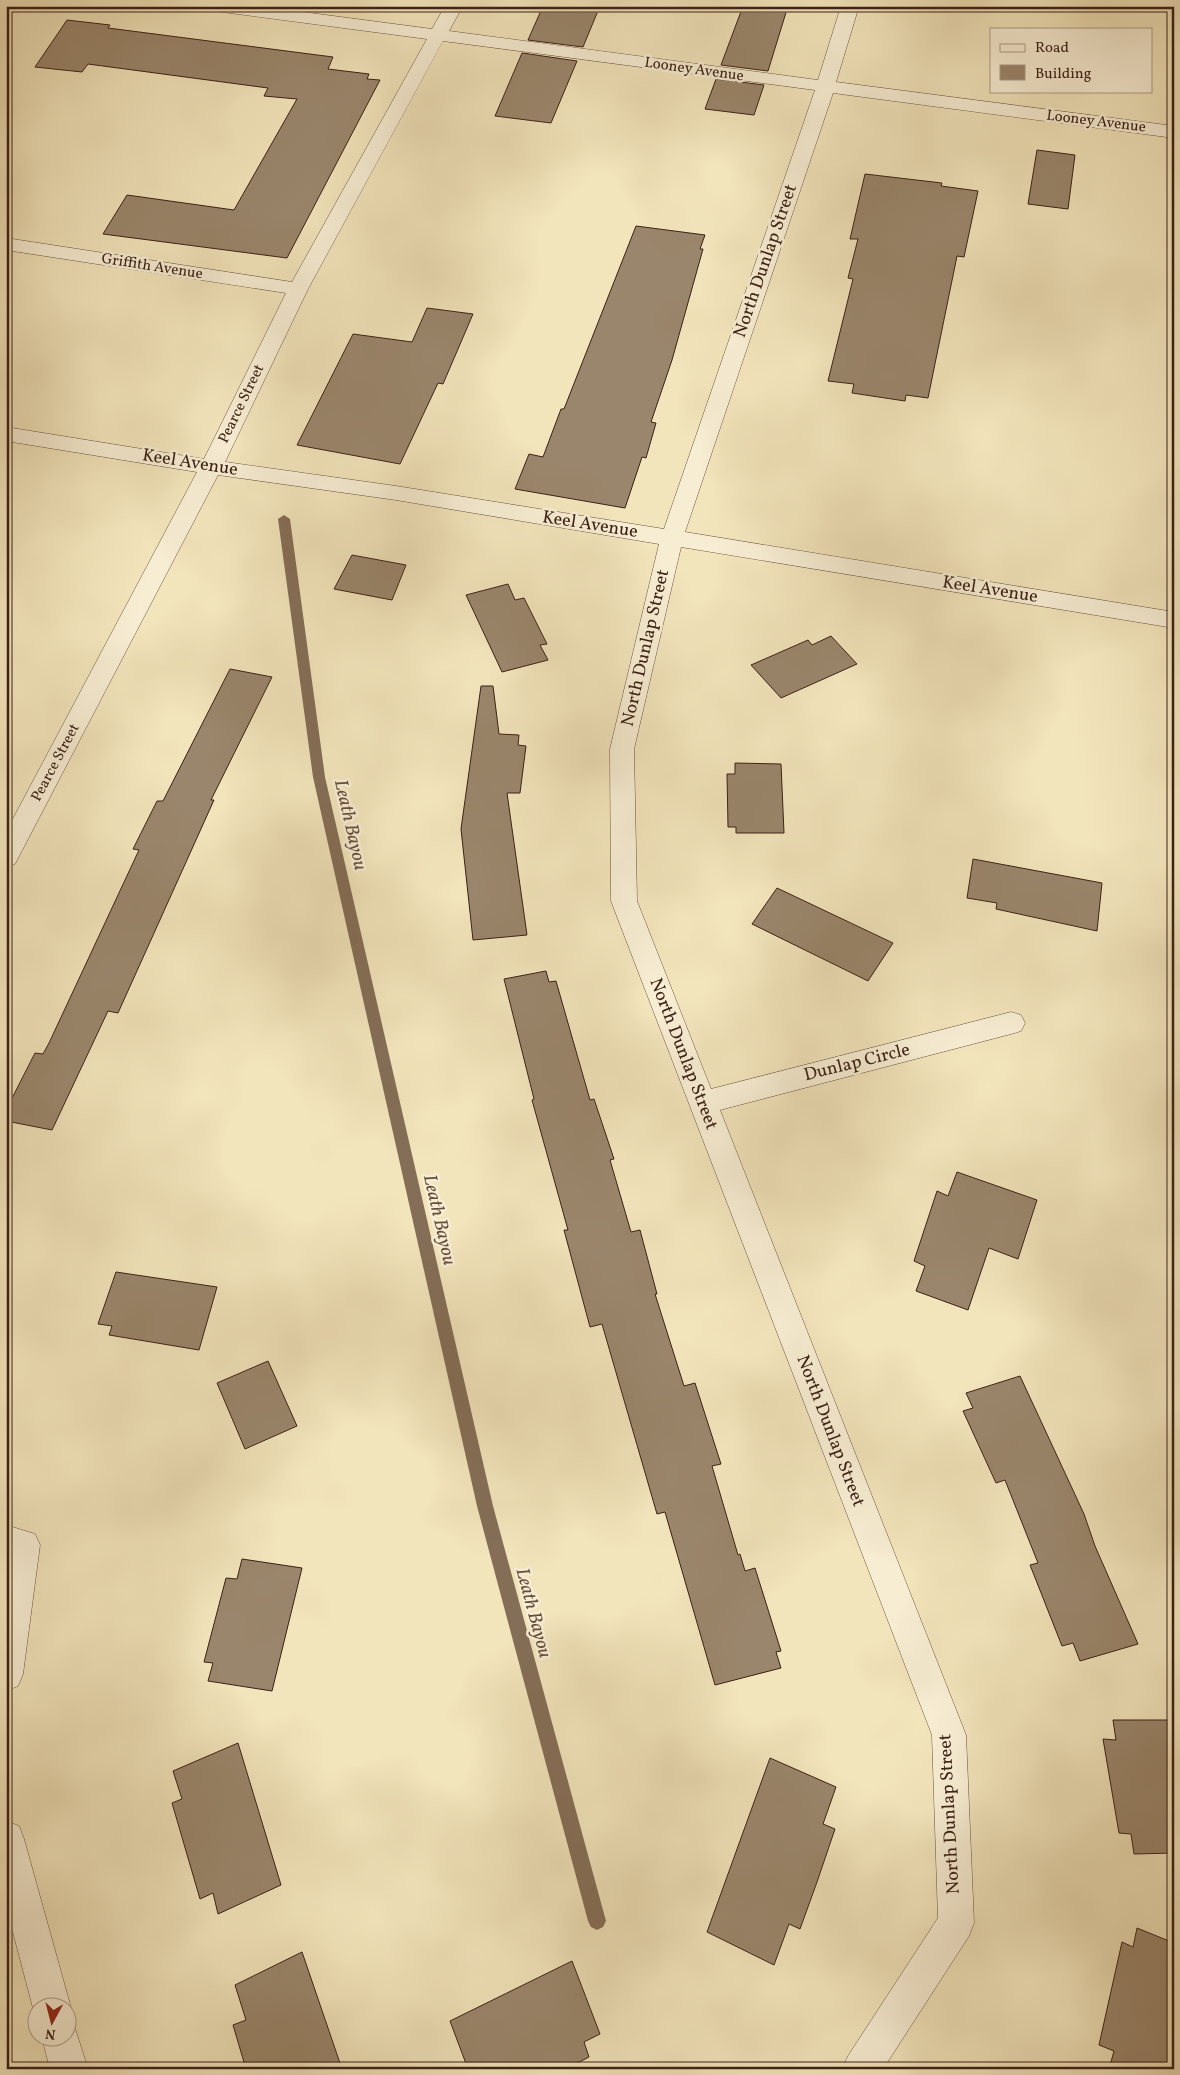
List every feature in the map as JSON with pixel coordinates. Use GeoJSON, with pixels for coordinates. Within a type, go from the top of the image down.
{"type":"FeatureCollection","features":[{"type":"Feature","properties":{"kind":"street","name":"Looney Avenue"},"geometry":{"type":"LineString","coordinates":[[215,6],[438,34],[824,88],[1174,132]]}},
{"type":"Feature","properties":{"kind":"street","name":"Pearce Street"},"geometry":{"type":"LineString","coordinates":[[6,857],[211,467],[298,289],[454,6]]}},
{"type":"Feature","properties":{"kind":"street","name":"North Dunlap Street"},"geometry":{"type":"LineString","coordinates":[[850,6],[672,538],[622,749],[624,902],[949,1735],[956,1923],[862,2069]]}},
{"type":"Feature","properties":{"kind":"street","name":"Griffith Avenue"},"geometry":{"type":"LineString","coordinates":[[6,244],[298,289]]}},
{"type":"Feature","properties":{"kind":"street","name":"Keel Avenue"},"geometry":{"type":"LineString","coordinates":[[6,434],[211,467],[396,493],[1174,620]]}},
{"type":"Feature","properties":{"kind":"street","name":"Dunlap Circle"},"geometry":{"type":"LineString","coordinates":[[702,1103],[1011,1023]]}},
{"type":"Feature","properties":{"kind":"street"},"geometry":{"type":"LineString","coordinates":[[6,1541],[24,1545],[6,1674]]}},
{"type":"Feature","properties":{"kind":"street"},"geometry":{"type":"LineString","coordinates":[[6,1839],[49,1998]]}},
{"type":"Feature","properties":{"kind":"street"},"geometry":{"type":"LineString","coordinates":[[64,2048],[69,2069]]}},
{"type":"Feature","properties":{"kind":"building"},"geometry":{"type":"Polygon","coordinates":[[[543,6],[600,6],[583,47],[528,40],[543,6]]]}},
{"type":"Feature","properties":{"kind":"building"},"geometry":{"type":"Polygon","coordinates":[[[743,6],[788,6],[768,71],[721,65],[743,6]]]}},
{"type":"Feature","properties":{"kind":"building"},"geometry":{"type":"Polygon","coordinates":[[[67,20],[110,25],[108,28],[333,57],[328,69],[369,74],[367,79],[380,80],[287,258],[103,234],[127,195],[234,210],[297,99],[264,96],[268,88],[88,64],[82,72],[35,67],[67,20]]]}},
{"type":"Feature","properties":{"kind":"building"},"geometry":{"type":"Polygon","coordinates":[[[522,53],[577,61],[551,123],[495,116],[522,53]]]}},
{"type":"Feature","properties":{"kind":"building"},"geometry":{"type":"Polygon","coordinates":[[[716,79],[764,85],[754,115],[705,109],[716,79]]]}},
{"type":"Feature","properties":{"kind":"building"},"geometry":{"type":"Polygon","coordinates":[[[1037,150],[1075,155],[1068,209],[1028,204],[1037,150]]]}},
{"type":"Feature","properties":{"kind":"building"},"geometry":{"type":"Polygon","coordinates":[[[865,174],[942,183],[941,186],[978,191],[964,257],[957,256],[928,398],[906,395],[905,401],[852,393],[854,384],[828,381],[853,279],[848,278],[858,239],[850,239],[865,174]]]}},
{"type":"Feature","properties":{"kind":"building"},"geometry":{"type":"Polygon","coordinates":[[[636,226],[705,235],[700,249],[703,249],[672,360],[651,422],[656,423],[646,458],[642,457],[625,508],[515,489],[529,454],[543,457],[561,409],[564,409],[636,226]]]}},
{"type":"Feature","properties":{"kind":"building"},"geometry":{"type":"Polygon","coordinates":[[[427,308],[473,314],[443,384],[438,383],[400,464],[297,445],[353,334],[412,342],[427,308]]]}},
{"type":"Feature","properties":{"kind":"building"},"geometry":{"type":"Polygon","coordinates":[[[352,555],[406,565],[392,600],[334,589],[352,555]]]}},
{"type":"Feature","properties":{"kind":"building"},"geometry":{"type":"Polygon","coordinates":[[[508,584],[515,600],[524,598],[547,644],[540,645],[548,660],[502,672],[466,595],[508,584]]]}},
{"type":"Feature","properties":{"kind":"building"},"geometry":{"type":"Polygon","coordinates":[[[831,636],[857,664],[781,698],[751,665],[808,640],[812,645],[831,636]]]}},
{"type":"Feature","properties":{"kind":"building"},"geometry":{"type":"Polygon","coordinates":[[[230,669],[272,677],[211,800],[214,800],[118,1013],[108,1011],[52,1130],[6,1121],[6,1110],[35,1053],[43,1054],[49,1043],[139,850],[133,849],[157,801],[163,801],[230,669]]]}},
{"type":"Feature","properties":{"kind":"building"},"geometry":{"type":"Polygon","coordinates":[[[481,686],[493,686],[499,734],[519,735],[518,745],[526,746],[520,793],[507,793],[527,935],[473,940],[461,829],[481,686]]]}},
{"type":"Feature","properties":{"kind":"building"},"geometry":{"type":"Polygon","coordinates":[[[735,763],[781,764],[784,833],[736,833],[736,827],[728,827],[727,774],[735,774],[735,763]]]}},
{"type":"Feature","properties":{"kind":"building"},"geometry":{"type":"Polygon","coordinates":[[[973,859],[1102,883],[1097,931],[996,909],[997,903],[967,898],[973,859]]]}},
{"type":"Feature","properties":{"kind":"building"},"geometry":{"type":"Polygon","coordinates":[[[777,888],[893,943],[868,981],[752,924],[777,888]]]}},
{"type":"Feature","properties":{"kind":"building"},"geometry":{"type":"Polygon","coordinates":[[[546,971],[549,982],[556,981],[590,1100],[594,1099],[614,1159],[610,1160],[631,1232],[640,1230],[657,1294],[655,1294],[684,1386],[695,1383],[721,1464],[712,1466],[738,1555],[740,1554],[745,1571],[755,1568],[781,1651],[776,1652],[781,1668],[715,1685],[665,1512],[657,1514],[602,1324],[590,1327],[564,1230],[568,1230],[532,1100],[534,1099],[504,979],[546,971]]]}},
{"type":"Feature","properties":{"kind":"building"},"geometry":{"type":"Polygon","coordinates":[[[957,1172],[1037,1200],[1018,1259],[989,1248],[968,1310],[916,1291],[925,1266],[914,1261],[937,1191],[948,1196],[957,1172]]]}},
{"type":"Feature","properties":{"kind":"building"},"geometry":{"type":"Polygon","coordinates":[[[116,1272],[217,1287],[199,1350],[109,1335],[112,1326],[98,1324],[116,1272]]]}},
{"type":"Feature","properties":{"kind":"building"},"geometry":{"type":"Polygon","coordinates":[[[268,1361],[297,1426],[245,1449],[217,1383],[268,1361]]]}},
{"type":"Feature","properties":{"kind":"building"},"geometry":{"type":"Polygon","coordinates":[[[1020,1376],[1084,1514],[1095,1546],[1138,1644],[1080,1661],[1073,1643],[1062,1646],[1030,1565],[1038,1563],[1005,1480],[996,1483],[963,1411],[973,1408],[966,1393],[1020,1376]]]}},
{"type":"Feature","properties":{"kind":"building"},"geometry":{"type":"Polygon","coordinates":[[[242,1559],[302,1568],[272,1691],[208,1681],[213,1663],[204,1662],[226,1578],[237,1579],[242,1559]]]}},
{"type":"Feature","properties":{"kind":"building"},"geometry":{"type":"Polygon","coordinates":[[[1113,1720],[1174,1720],[1174,1853],[1134,1854],[1131,1834],[1119,1833],[1103,1739],[1116,1740],[1113,1720]]]}},
{"type":"Feature","properties":{"kind":"building"},"geometry":{"type":"Polygon","coordinates":[[[238,1743],[281,1885],[218,1914],[213,1893],[200,1899],[172,1803],[182,1799],[173,1771],[238,1743]]]}},
{"type":"Feature","properties":{"kind":"building"},"geometry":{"type":"Polygon","coordinates":[[[770,1758],[836,1787],[823,1824],[835,1829],[817,1882],[800,1929],[789,1924],[774,1965],[707,1932],[770,1758]]]}},
{"type":"Feature","properties":{"kind":"building"},"geometry":{"type":"Polygon","coordinates":[[[1137,1928],[1174,1943],[1174,2069],[1109,2069],[1114,2051],[1099,2045],[1122,1942],[1133,1947],[1137,1928]]]}},
{"type":"Feature","properties":{"kind":"building"},"geometry":{"type":"Polygon","coordinates":[[[302,1952],[342,2069],[246,2069],[233,2025],[246,2020],[235,1985],[302,1952]]]}},
{"type":"Feature","properties":{"kind":"building"},"geometry":{"type":"Polygon","coordinates":[[[572,1961],[600,2034],[584,2042],[589,2057],[566,2069],[468,2069],[450,2021],[572,1961]]]}},
{"type":"Feature","properties":{"kind":"waterway","name":"Leath Bayou"},"geometry":{"type":"LineString","coordinates":[[284,519],[319,777],[485,1506],[597,1921]]}}]}
